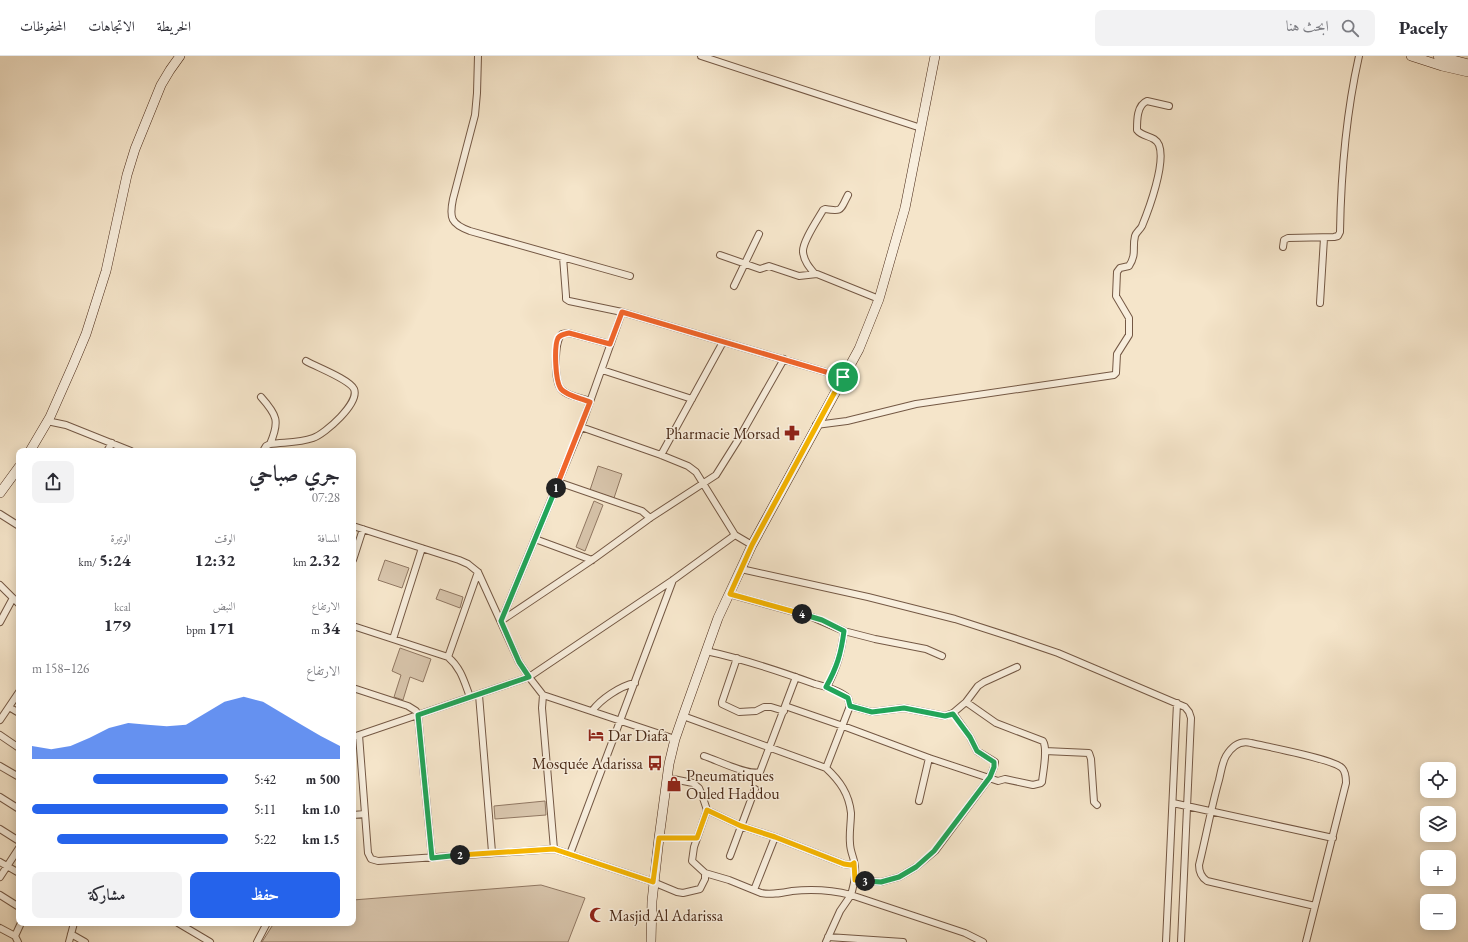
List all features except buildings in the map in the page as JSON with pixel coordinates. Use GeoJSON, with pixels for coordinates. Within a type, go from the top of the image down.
{"type":"FeatureCollection","features":[{"type":"Feature","properties":{"kind":"street"},"geometry":{"type":"LineString","coordinates":[[170,70],[174,56]]}},
{"type":"Feature","properties":{"kind":"street"},"geometry":{"type":"LineString","coordinates":[[32,448],[48,421],[73,365],[96,304],[106,271],[127,175],[135,150],[158,92],[170,70],[180,56]]}},
{"type":"Feature","properties":{"kind":"street"},"geometry":{"type":"LineString","coordinates":[[478,56],[475,115],[452,199],[450,213],[454,222],[460,228],[470,232],[630,276]]}},
{"type":"Feature","properties":{"kind":"street"},"geometry":{"type":"LineString","coordinates":[[701,56],[921,128]]}},
{"type":"Feature","properties":{"kind":"street"},"geometry":{"type":"LineString","coordinates":[[651,942],[653,882],[675,740],[718,618],[752,545],[858,349],[878,299],[905,208],[935,56]]}},
{"type":"Feature","properties":{"kind":"street"},"geometry":{"type":"LineString","coordinates":[[1283,247],[1284,240],[1288,238],[1324,238],[1338,236],[1340,232],[1344,155],[1348,116],[1359,56]]}},
{"type":"Feature","properties":{"kind":"street"},"geometry":{"type":"LineString","coordinates":[[1411,56],[1442,66],[1468,72]]}},
{"type":"Feature","properties":{"kind":"street"},"geometry":{"type":"LineString","coordinates":[[1438,56],[1468,64]]}},
{"type":"Feature","properties":{"kind":"street"},"geometry":{"type":"LineString","coordinates":[[816,426],[847,421],[916,404],[1099,377],[1116,373],[1117,354],[1129,335],[1129,318],[1116,296],[1117,272],[1120,268],[1128,266],[1133,258],[1135,236],[1141,229],[1155,188],[1161,158],[1159,146],[1156,140],[1141,134],[1138,130],[1140,109],[1144,102],[1147,101],[1169,106]]}},
{"type":"Feature","properties":{"kind":"street"},"geometry":{"type":"LineString","coordinates":[[814,274],[807,264],[803,251],[805,243],[823,210],[838,210],[841,208],[848,195]]}},
{"type":"Feature","properties":{"kind":"street"},"geometry":{"type":"LineString","coordinates":[[734,286],[758,234]]}},
{"type":"Feature","properties":{"kind":"street"},"geometry":{"type":"LineString","coordinates":[[1320,303],[1324,238]]}},
{"type":"Feature","properties":{"kind":"street"},"geometry":{"type":"LineString","coordinates":[[720,256],[760,270],[769,266],[799,276],[814,274],[878,299]]}},
{"type":"Feature","properties":{"kind":"street"},"geometry":{"type":"LineString","coordinates":[[563,257],[566,299],[569,301],[622,312],[843,377]]}},
{"type":"Feature","properties":{"kind":"street"},"geometry":{"type":"LineString","coordinates":[[501,621],[581,427],[622,312]]}},
{"type":"Feature","properties":{"kind":"street"},"geometry":{"type":"LineString","coordinates":[[590,402],[566,393],[559,386],[557,369],[559,337],[562,334],[569,333],[610,344]]}},
{"type":"Feature","properties":{"kind":"street"},"geometry":{"type":"LineString","coordinates":[[661,455],[723,342]]}},
{"type":"Feature","properties":{"kind":"street"},"geometry":{"type":"LineString","coordinates":[[501,621],[592,560],[650,518],[716,475],[784,359]]}},
{"type":"Feature","properties":{"kind":"street"},"geometry":{"type":"LineString","coordinates":[[265,448],[270,444],[301,441],[314,438],[332,425],[352,403],[354,392],[351,385],[339,377],[306,361]]}},
{"type":"Feature","properties":{"kind":"street"},"geometry":{"type":"LineString","coordinates":[[602,370],[692,399]]}},
{"type":"Feature","properties":{"kind":"street"},"geometry":{"type":"LineString","coordinates":[[261,397],[275,414],[276,419],[276,428],[270,444]]}},
{"type":"Feature","properties":{"kind":"street"},"geometry":{"type":"LineString","coordinates":[[48,421],[66,425],[123,448]]}},
{"type":"Feature","properties":{"kind":"street"},"geometry":{"type":"LineString","coordinates":[[581,427],[661,455],[692,469],[704,483],[735,536],[752,545]]}},
{"type":"Feature","properties":{"kind":"street"},"geometry":{"type":"LineString","coordinates":[[109,448],[112,443]]}},
{"type":"Feature","properties":{"kind":"street"},"geometry":{"type":"LineString","coordinates":[[0,493],[16,471]]}},
{"type":"Feature","properties":{"kind":"street"},"geometry":{"type":"LineString","coordinates":[[558,482],[642,511],[650,518]]}},
{"type":"Feature","properties":{"kind":"street"},"geometry":{"type":"LineString","coordinates":[[0,514],[16,524]]}},
{"type":"Feature","properties":{"kind":"street"},"geometry":{"type":"LineString","coordinates":[[356,527],[459,560],[468,564],[478,572],[519,662],[543,695],[675,740]]}},
{"type":"Feature","properties":{"kind":"street"},"geometry":{"type":"LineString","coordinates":[[356,551],[363,529]]}},
{"type":"Feature","properties":{"kind":"street"},"geometry":{"type":"LineString","coordinates":[[705,873],[705,880],[700,889],[690,892],[677,892],[653,882],[554,849],[492,852],[385,861],[371,859],[368,853],[356,736],[529,677],[673,580],[735,536]]}},
{"type":"Feature","properties":{"kind":"street"},"geometry":{"type":"LineString","coordinates":[[535,539],[592,560]]}},
{"type":"Feature","properties":{"kind":"street"},"geometry":{"type":"LineString","coordinates":[[393,639],[422,548]]}},
{"type":"Feature","properties":{"kind":"street"},"geometry":{"type":"LineString","coordinates":[[741,569],[868,597],[959,620],[1058,653],[1177,703],[1187,710],[1190,718],[1181,942]]}},
{"type":"Feature","properties":{"kind":"street"},"geometry":{"type":"LineString","coordinates":[[448,657],[478,572]]}},
{"type":"Feature","properties":{"kind":"street"},"geometry":{"type":"LineString","coordinates":[[570,854],[673,580]]}},
{"type":"Feature","properties":{"kind":"street"},"geometry":{"type":"LineString","coordinates":[[0,585],[16,601]]}},
{"type":"Feature","properties":{"kind":"street"},"geometry":{"type":"LineString","coordinates":[[730,594],[812,617],[844,631],[875,640],[926,649],[942,656]]}},
{"type":"Feature","properties":{"kind":"street"},"geometry":{"type":"LineString","coordinates":[[0,622],[13,598]]}},
{"type":"Feature","properties":{"kind":"street"},"geometry":{"type":"LineString","coordinates":[[356,627],[448,657],[456,663],[461,672],[470,697]]}},
{"type":"Feature","properties":{"kind":"street"},"geometry":{"type":"LineString","coordinates":[[826,687],[836,669],[842,651],[844,631]]}},
{"type":"Feature","properties":{"kind":"street"},"geometry":{"type":"LineString","coordinates":[[706,651],[774,668],[826,687],[848,698],[850,706],[844,726],[826,768]]}},
{"type":"Feature","properties":{"kind":"street"},"geometry":{"type":"LineString","coordinates":[[737,658],[722,702],[724,706],[739,712],[756,711],[764,707],[785,709],[844,726],[929,758],[990,777],[998,781],[1005,779],[1041,784],[1045,751],[1045,744],[1043,741],[996,723],[966,702]]}},
{"type":"Feature","properties":{"kind":"street"},"geometry":{"type":"LineString","coordinates":[[850,706],[872,712],[900,708],[945,716],[953,714],[984,682],[1017,667]]}},
{"type":"Feature","properties":{"kind":"street"},"geometry":{"type":"LineString","coordinates":[[704,756],[746,771],[757,774],[760,772],[796,677]]}},
{"type":"Feature","properties":{"kind":"street"},"geometry":{"type":"LineString","coordinates":[[592,711],[597,704],[620,689],[628,684],[635,683]]}},
{"type":"Feature","properties":{"kind":"street"},"geometry":{"type":"LineString","coordinates":[[356,689],[408,706],[416,711],[418,715],[432,858]]}},
{"type":"Feature","properties":{"kind":"street"},"geometry":{"type":"LineString","coordinates":[[479,695],[492,852]]}},
{"type":"Feature","properties":{"kind":"street"},"geometry":{"type":"LineString","coordinates":[[543,695],[542,708],[554,849]]}},
{"type":"Feature","properties":{"kind":"street"},"geometry":{"type":"LineString","coordinates":[[0,720],[16,696]]}},
{"type":"Feature","properties":{"kind":"street"},"geometry":{"type":"LineString","coordinates":[[1166,942],[1177,703]]}},
{"type":"Feature","properties":{"kind":"street"},"geometry":{"type":"LineString","coordinates":[[9,707],[16,711]]}},
{"type":"Feature","properties":{"kind":"street"},"geometry":{"type":"LineString","coordinates":[[855,880],[881,882],[899,877],[916,867],[934,851],[990,777],[994,767],[994,762],[977,751],[970,737],[953,714]]}},
{"type":"Feature","properties":{"kind":"street"},"geometry":{"type":"LineString","coordinates":[[683,716],[826,768],[838,779],[849,802],[851,813],[850,844],[854,863],[855,880],[851,895],[840,911],[827,940],[902,942]]}},
{"type":"Feature","properties":{"kind":"street"},"geometry":{"type":"LineString","coordinates":[[0,735],[16,746]]}},
{"type":"Feature","properties":{"kind":"street"},"geometry":{"type":"LineString","coordinates":[[1306,942],[1346,783],[1344,769],[1323,760],[1251,743],[1239,743],[1231,749],[1225,757],[1211,811],[1199,871],[1204,879],[1212,882],[1315,906]]}},
{"type":"Feature","properties":{"kind":"street"},"geometry":{"type":"LineString","coordinates":[[1045,751],[1089,753],[1094,802],[1096,805]]}},
{"type":"Feature","properties":{"kind":"street"},"geometry":{"type":"LineString","coordinates":[[919,801],[929,758]]}},
{"type":"Feature","properties":{"kind":"street"},"geometry":{"type":"LineString","coordinates":[[0,766],[16,775]]}},
{"type":"Feature","properties":{"kind":"street"},"geometry":{"type":"LineString","coordinates":[[668,778],[693,783],[699,788],[702,795],[707,810],[697,838],[692,861],[705,873],[716,875],[754,890],[769,894],[808,890],[839,892],[965,933],[983,942]]}},
{"type":"Feature","properties":{"kind":"street"},"geometry":{"type":"LineString","coordinates":[[730,856],[755,789]]}},
{"type":"Feature","properties":{"kind":"street"},"geometry":{"type":"LineString","coordinates":[[0,797],[16,807]]}},
{"type":"Feature","properties":{"kind":"street"},"geometry":{"type":"LineString","coordinates":[[1173,802],[1333,838]]}},
{"type":"Feature","properties":{"kind":"street"},"geometry":{"type":"LineString","coordinates":[[707,810],[741,826],[775,837],[844,864],[851,865],[854,863]]}},
{"type":"Feature","properties":{"kind":"street"},"geometry":{"type":"LineString","coordinates":[[356,815],[365,814]]}},
{"type":"Feature","properties":{"kind":"street"},"geometry":{"type":"LineString","coordinates":[[0,829],[16,839]]}},
{"type":"Feature","properties":{"kind":"street"},"geometry":{"type":"LineString","coordinates":[[754,890],[775,837]]}},
{"type":"Feature","properties":{"kind":"street"},"geometry":{"type":"LineString","coordinates":[[659,838],[697,838]]}},
{"type":"Feature","properties":{"kind":"street"},"geometry":{"type":"LineString","coordinates":[[0,877],[16,852]]}},
{"type":"Feature","properties":{"kind":"street"},"geometry":{"type":"LineString","coordinates":[[0,862],[16,871]]}},
{"type":"Feature","properties":{"kind":"street"},"geometry":{"type":"LineString","coordinates":[[0,895],[16,906]]}},
{"type":"Feature","properties":{"kind":"street"},"geometry":{"type":"LineString","coordinates":[[0,928],[17,939],[20,926]]}},
{"type":"Feature","properties":{"kind":"street"},"geometry":{"type":"LineString","coordinates":[[69,942],[73,926]]}},
{"type":"Feature","properties":{"kind":"street"},"geometry":{"type":"LineString","coordinates":[[183,926],[210,942]]}},
{"type":"Feature","properties":{"kind":"street"},"geometry":{"type":"LineString","coordinates":[[257,942],[265,926]]}},
{"type":"Feature","properties":{"kind":"street"},"geometry":{"type":"LineString","coordinates":[[71,934],[85,942]]}},
{"type":"Feature","properties":{"kind":"shaded area"},"geometry":{"type":"Polygon","coordinates":[[[598,466],[622,474],[614,498],[590,490],[598,466]]]}},
{"type":"Feature","properties":{"kind":"shaded area"},"geometry":{"type":"Polygon","coordinates":[[[594,501],[603,505],[585,551],[576,547],[594,501]]]}},
{"type":"Feature","properties":{"kind":"shaded area"},"geometry":{"type":"Polygon","coordinates":[[[385,560],[409,568],[402,588],[378,580],[385,560]]]}},
{"type":"Feature","properties":{"kind":"shaded area"},"geometry":{"type":"Polygon","coordinates":[[[440,589],[463,597],[460,608],[436,599],[440,589]]]}},
{"type":"Feature","properties":{"kind":"shaded area"},"geometry":{"type":"Polygon","coordinates":[[[400,648],[431,659],[423,682],[410,677],[403,700],[394,697],[401,675],[392,671],[400,648]]]}},
{"type":"Feature","properties":{"kind":"shaded area"},"geometry":{"type":"Polygon","coordinates":[[[545,801],[546,815],[495,819],[494,806],[545,801]]]}},
{"type":"Feature","properties":{"kind":"shaded area"},"geometry":{"type":"Polygon","coordinates":[[[541,885],[585,898],[568,942],[262,942],[272,926],[356,926],[356,900],[541,885]]]}},
{"type":"Feature","properties":{"kind":"place","name":"Pharmacie Morsad"},"geometry":{"type":"Point","coordinates":[792,433]}},
{"type":"Feature","properties":{"kind":"place","name":"Dar Diafa"},"geometry":{"type":"Point","coordinates":[596,735]}},
{"type":"Feature","properties":{"kind":"place","name":"Mosquée Adarissa"},"geometry":{"type":"Point","coordinates":[655,763]}},
{"type":"Feature","properties":{"kind":"place","name":"Pneumatiques Ouled Haddou"},"geometry":{"type":"Point","coordinates":[674,784]}},
{"type":"Feature","properties":{"kind":"place","name":"Masjid Al Adarissa"},"geometry":{"type":"Point","coordinates":[597,915]}},
{"type":"Feature","properties":{"kind":"route"},"geometry":{"type":"LineString","coordinates":[[622,312],[843,377],[752,545],[730,594],[822,620],[844,631],[842,651],[836,669],[826,687],[845,695],[850,700],[850,706],[866,712],[904,708],[945,716],[953,714],[970,737],[977,751],[994,762],[994,767],[990,777],[934,851],[916,867],[899,877],[881,882],[855,880],[854,863],[851,865],[844,864],[775,837],[741,826],[707,810],[697,838],[659,838],[653,882],[554,849],[492,852],[432,858],[418,715],[529,677],[519,662],[501,621],[590,402],[566,393],[559,386],[556,357],[559,337],[562,334],[569,333],[610,344],[622,312]]}}]}
